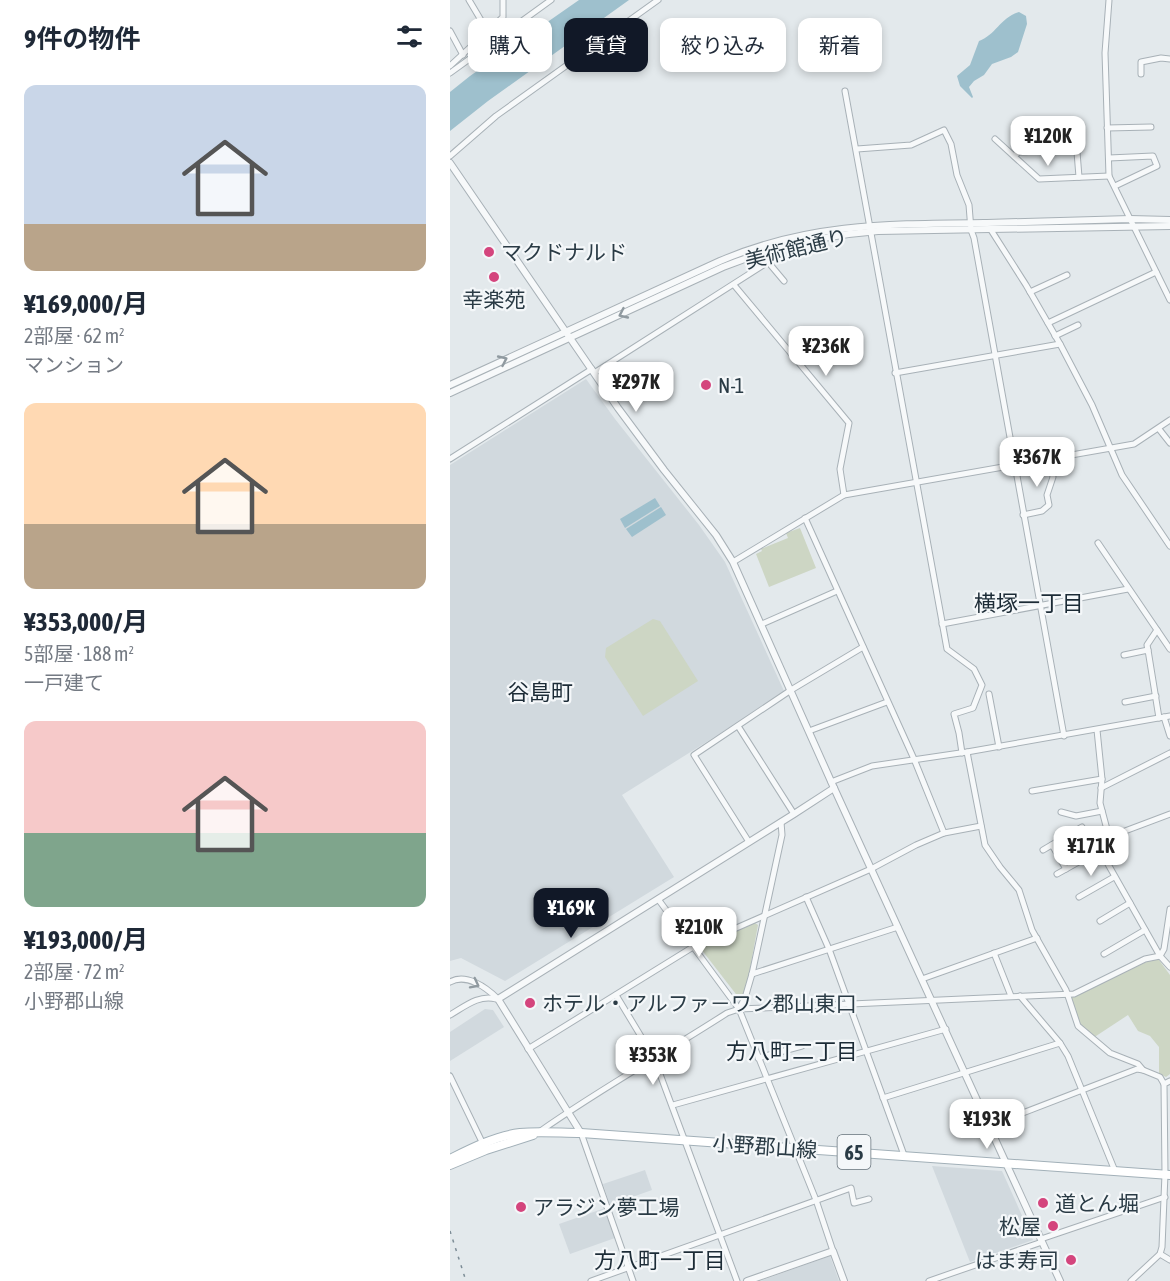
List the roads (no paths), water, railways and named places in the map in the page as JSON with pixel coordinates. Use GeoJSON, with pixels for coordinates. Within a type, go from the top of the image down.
{"type":"FeatureCollection","features":[{"type":"Feature","properties":{"kind":"main road","name":"小野郡山線"},"geometry":{"type":"LineString","coordinates":[[452,1161],[495,1146],[522,1140],[538,1132]]}},
{"type":"Feature","properties":{"kind":"main road","name":"小野郡山線"},"geometry":{"type":"LineString","coordinates":[[452,1161],[483,1144],[513,1134],[538,1132],[581,1133],[1115,1171],[1168,1172]]}},
{"type":"Feature","properties":{"kind":"street"},"geometry":{"type":"LineString","coordinates":[[469,0],[480,18]]}},
{"type":"Feature","properties":{"kind":"street"},"geometry":{"type":"LineString","coordinates":[[502,18],[503,0]]}},
{"type":"Feature","properties":{"kind":"street"},"geometry":{"type":"LineString","coordinates":[[450,73],[551,0]]}},
{"type":"Feature","properties":{"kind":"street"},"geometry":{"type":"LineString","coordinates":[[450,156],[496,116],[658,0]]}},
{"type":"Feature","properties":{"kind":"street"},"geometry":{"type":"LineString","coordinates":[[1109,0],[1105,53],[1109,176],[1170,300]]}},
{"type":"Feature","properties":{"kind":"street"},"geometry":{"type":"LineString","coordinates":[[450,31],[463,55]]}},
{"type":"Feature","properties":{"kind":"street"},"geometry":{"type":"LineString","coordinates":[[450,66],[468,50]]}},
{"type":"Feature","properties":{"kind":"street"},"geometry":{"type":"LineString","coordinates":[[1141,74],[1141,63],[1161,58],[1170,59]]}},
{"type":"Feature","properties":{"kind":"street"},"geometry":{"type":"LineString","coordinates":[[845,91],[947,650],[974,669],[982,685],[973,708],[954,714],[985,845],[1019,890],[1028,920],[1068,994],[1076,1020],[1082,1030],[1110,1053],[1138,1064],[1143,1070]]}},
{"type":"Feature","properties":{"kind":"street"},"geometry":{"type":"LineString","coordinates":[[1107,128],[1151,127]]}},
{"type":"Feature","properties":{"kind":"street"},"geometry":{"type":"LineString","coordinates":[[857,149],[911,145],[945,131],[951,144],[957,176],[969,206],[970,226],[1064,736]]}},
{"type":"Feature","properties":{"kind":"street"},"geometry":{"type":"LineString","coordinates":[[995,139],[1040,179],[1109,176]]}},
{"type":"Feature","properties":{"kind":"street"},"geometry":{"type":"LineString","coordinates":[[1014,156],[1019,152],[1074,149],[1077,152],[1079,177]]}},
{"type":"Feature","properties":{"kind":"street"},"geometry":{"type":"LineString","coordinates":[[1109,158],[1153,156],[1157,166],[1115,186]]}},
{"type":"Feature","properties":{"kind":"street"},"geometry":{"type":"LineString","coordinates":[[450,163],[636,434],[716,535],[733,562],[1060,1281]]}},
{"type":"Feature","properties":{"kind":"street","name":"美術館通り"},"geometry":{"type":"LineString","coordinates":[[450,385],[743,251],[806,234],[871,229],[1130,219],[1170,220]]}},
{"type":"Feature","properties":{"kind":"street","name":"美術館通り"},"geometry":{"type":"LineString","coordinates":[[970,226],[991,230],[1170,226]]}},
{"type":"Feature","properties":{"kind":"street","name":"美術館通り"},"geometry":{"type":"LineString","coordinates":[[450,393],[747,257],[795,243],[871,229]]}},
{"type":"Feature","properties":{"kind":"street"},"geometry":{"type":"LineString","coordinates":[[991,230],[1060,344],[1092,405],[1122,475],[1170,546]]}},
{"type":"Feature","properties":{"kind":"street"},"geometry":{"type":"LineString","coordinates":[[450,459],[768,262],[784,281]]}},
{"type":"Feature","properties":{"kind":"street"},"geometry":{"type":"LineString","coordinates":[[1048,324],[1156,272]]}},
{"type":"Feature","properties":{"kind":"street"},"geometry":{"type":"LineString","coordinates":[[1030,292],[1067,275]]}},
{"type":"Feature","properties":{"kind":"street"},"geometry":{"type":"LineString","coordinates":[[734,285],[849,423],[840,469],[844,495]]}},
{"type":"Feature","properties":{"kind":"street"},"geometry":{"type":"LineString","coordinates":[[1055,336],[1078,325]]}},
{"type":"Feature","properties":{"kind":"street"},"geometry":{"type":"LineString","coordinates":[[896,373],[1060,344]]}},
{"type":"Feature","properties":{"kind":"street"},"geometry":{"type":"LineString","coordinates":[[733,562],[844,495],[1134,444],[1170,420]]}},
{"type":"Feature","properties":{"kind":"street"},"geometry":{"type":"LineString","coordinates":[[1159,429],[1170,443]]}},
{"type":"Feature","properties":{"kind":"street"},"geometry":{"type":"LineString","coordinates":[[1023,515],[1042,511],[1049,506],[1047,495],[1053,477],[1050,458]]}},
{"type":"Feature","properties":{"kind":"street"},"geometry":{"type":"LineString","coordinates":[[804,518],[914,759],[944,833]]}},
{"type":"Feature","properties":{"kind":"street"},"geometry":{"type":"LineString","coordinates":[[1098,543],[1170,649]]}},
{"type":"Feature","properties":{"kind":"street"},"geometry":{"type":"LineString","coordinates":[[942,624],[1128,589]]}},
{"type":"Feature","properties":{"kind":"street"},"geometry":{"type":"LineString","coordinates":[[762,624],[837,591]]}},
{"type":"Feature","properties":{"kind":"street"},"geometry":{"type":"LineString","coordinates":[[1157,630],[1147,645],[1156,696],[1170,736]]}},
{"type":"Feature","properties":{"kind":"street"},"geometry":{"type":"LineString","coordinates":[[749,842],[693,755],[791,690],[863,647]]}},
{"type":"Feature","properties":{"kind":"street"},"geometry":{"type":"LineString","coordinates":[[1124,655],[1148,651]]}},
{"type":"Feature","properties":{"kind":"street"},"geometry":{"type":"LineString","coordinates":[[989,694],[999,747]]}},
{"type":"Feature","properties":{"kind":"street"},"geometry":{"type":"LineString","coordinates":[[1125,702],[1156,696]]}},
{"type":"Feature","properties":{"kind":"street"},"geometry":{"type":"LineString","coordinates":[[809,731],[887,702]]}},
{"type":"Feature","properties":{"kind":"street"},"geometry":{"type":"LineString","coordinates":[[450,1015],[479,998],[498,999],[794,814],[833,785],[872,766],[964,753],[1165,717]]}},
{"type":"Feature","properties":{"kind":"street"},"geometry":{"type":"LineString","coordinates":[[738,726],[794,814]]}},
{"type":"Feature","properties":{"kind":"street"},"geometry":{"type":"LineString","coordinates":[[1097,730],[1102,779],[1100,803],[1108,837]]}},
{"type":"Feature","properties":{"kind":"street"},"geometry":{"type":"LineString","coordinates":[[1101,788],[1170,753]]}},
{"type":"Feature","properties":{"kind":"street"},"geometry":{"type":"LineString","coordinates":[[1032,791],[1102,779]]}},
{"type":"Feature","properties":{"kind":"street"},"geometry":{"type":"LineString","coordinates":[[1061,812],[1076,816],[1102,811]]}},
{"type":"Feature","properties":{"kind":"street"},"geometry":{"type":"LineString","coordinates":[[1057,874],[1100,850],[1108,837],[1170,814]]}},
{"type":"Feature","properties":{"kind":"street"},"geometry":{"type":"LineString","coordinates":[[739,1009],[752,974],[782,835],[781,822]]}},
{"type":"Feature","properties":{"kind":"street"},"geometry":{"type":"LineString","coordinates":[[528,1049],[693,948],[872,869],[944,833],[981,826]]}},
{"type":"Feature","properties":{"kind":"street"},"geometry":{"type":"LineString","coordinates":[[1043,850],[1082,827]]}},
{"type":"Feature","properties":{"kind":"street"},"geometry":{"type":"LineString","coordinates":[[1073,833],[1087,856]]}},
{"type":"Feature","properties":{"kind":"street"},"geometry":{"type":"LineString","coordinates":[[1052,845],[1066,869]]}},
{"type":"Feature","properties":{"kind":"street"},"geometry":{"type":"LineString","coordinates":[[1100,850],[1160,956],[1170,968]]}},
{"type":"Feature","properties":{"kind":"street"},"geometry":{"type":"LineString","coordinates":[[1080,897],[1114,877]]}},
{"type":"Feature","properties":{"kind":"street"},"geometry":{"type":"LineString","coordinates":[[806,897],[829,949],[904,1155]]}},
{"type":"Feature","properties":{"kind":"street"},"geometry":{"type":"LineString","coordinates":[[658,899],[739,1009],[816,1200],[844,1281]]}},
{"type":"Feature","properties":{"kind":"street"},"geometry":{"type":"LineString","coordinates":[[1100,921],[1130,903]]}},
{"type":"Feature","properties":{"kind":"street"},"geometry":{"type":"LineString","coordinates":[[538,1132],[727,1013],[739,1009],[1074,994],[1145,959],[1160,956],[1164,949],[1170,909]]}},
{"type":"Feature","properties":{"kind":"street"},"geometry":{"type":"LineString","coordinates":[[752,974],[898,927]]}},
{"type":"Feature","properties":{"kind":"street"},"geometry":{"type":"LineString","coordinates":[[1104,954],[1145,930]]}},
{"type":"Feature","properties":{"kind":"street"},"geometry":{"type":"LineString","coordinates":[[922,978],[1037,938]]}},
{"type":"Feature","properties":{"kind":"street"},"geometry":{"type":"LineString","coordinates":[[994,953],[1011,996]]}},
{"type":"Feature","properties":{"kind":"street"},"geometry":{"type":"LineString","coordinates":[[450,982],[457,978],[467,979],[487,989],[498,999],[568,1111],[581,1133],[633,1281]]}},
{"type":"Feature","properties":{"kind":"street"},"geometry":{"type":"LineString","coordinates":[[616,995],[654,1058],[737,1281]]}},
{"type":"Feature","properties":{"kind":"street"},"geometry":{"type":"LineString","coordinates":[[1020,996],[1060,1043],[1068,1056],[1115,1171]]}},
{"type":"Feature","properties":{"kind":"street"},"geometry":{"type":"LineString","coordinates":[[673,1105],[946,1029]]}},
{"type":"Feature","properties":{"kind":"street"},"geometry":{"type":"LineString","coordinates":[[883,1098],[1060,1043]]}},
{"type":"Feature","properties":{"kind":"street"},"geometry":{"type":"LineString","coordinates":[[758,1058],[802,1046]]}},
{"type":"Feature","properties":{"kind":"street"},"geometry":{"type":"LineString","coordinates":[[989,1126],[1137,1069],[1160,1077],[1164,1084],[1168,1172],[1162,1247],[1160,1254],[1131,1281]]}},
{"type":"Feature","properties":{"kind":"street"},"geometry":{"type":"LineString","coordinates":[[450,1076],[483,1144]]}},
{"type":"Feature","properties":{"kind":"street"},"geometry":{"type":"LineString","coordinates":[[1164,1084],[1170,1081]]}},
{"type":"Feature","properties":{"kind":"street"},"geometry":{"type":"LineString","coordinates":[[1164,1110],[1170,1107]]}},
{"type":"Feature","properties":{"kind":"street"},"geometry":{"type":"LineString","coordinates":[[591,1281],[851,1188],[854,1203],[869,1199]]}},
{"type":"Feature","properties":{"kind":"street"},"geometry":{"type":"LineString","coordinates":[[929,1281],[1165,1197]]}},
{"type":"Feature","properties":{"kind":"street"},"geometry":{"type":"LineString","coordinates":[[747,1281],[833,1251]]}},
{"type":"Feature","properties":{"kind":"street"},"geometry":{"type":"LineString","coordinates":[[1160,1254],[1170,1260]]}},
{"type":"Feature","properties":{"kind":"water"},"geometry":{"type":"Polygon","coordinates":[[[579,0],[629,0],[604,18],[564,18],[564,47],[552,55],[552,19],[579,0]]]}},
{"type":"Feature","properties":{"kind":"water"},"geometry":{"type":"Polygon","coordinates":[[[1019,12],[1026,16],[1027,24],[1018,52],[992,64],[984,75],[974,81],[969,87],[972,98],[960,86],[957,76],[970,65],[979,41],[990,35],[1007,18],[1019,12]]]}},
{"type":"Feature","properties":{"kind":"water"},"geometry":{"type":"Polygon","coordinates":[[[476,72],[528,72],[450,131],[450,92],[476,72]]]}},
{"type":"Feature","properties":{"kind":"water"},"geometry":{"type":"Polygon","coordinates":[[[655,498],[660,506],[625,528],[620,519],[655,498]]]}},
{"type":"Feature","properties":{"kind":"water"},"geometry":{"type":"Polygon","coordinates":[[[661,507],[666,515],[632,537],[626,529],[661,507]]]}},
{"type":"Feature","properties":{"kind":"railway"},"geometry":{"type":"LineString","coordinates":[[450,1231],[466,1281]]}},
{"type":"Feature","properties":{"kind":"place","name":"マクドナルド"},"geometry":{"type":"Point","coordinates":[489,252]}},
{"type":"Feature","properties":{"kind":"place","name":"幸楽苑"},"geometry":{"type":"Point","coordinates":[494,277]}},
{"type":"Feature","properties":{"kind":"place","name":"N-1"},"geometry":{"type":"Point","coordinates":[706,385]}},
{"type":"Feature","properties":{"kind":"place","name":"ホテル・アルファ－ワン郡山東口"},"geometry":{"type":"Point","coordinates":[530,1003]}},
{"type":"Feature","properties":{"kind":"place","name":"道とん堀"},"geometry":{"type":"Point","coordinates":[1043,1203]}},
{"type":"Feature","properties":{"kind":"place","name":"アラジン夢工場"},"geometry":{"type":"Point","coordinates":[521,1207]}},
{"type":"Feature","properties":{"kind":"place","name":"松屋"},"geometry":{"type":"Point","coordinates":[1053,1226]}},
{"type":"Feature","properties":{"kind":"place","name":"はま寿司"},"geometry":{"type":"Point","coordinates":[1071,1260]}},
{"type":"Feature","properties":{"kind":"district","name":"横塚一丁目"},"geometry":{"type":"Point","coordinates":[1029,603]}},
{"type":"Feature","properties":{"kind":"district","name":"谷島町"},"geometry":{"type":"Point","coordinates":[540,692]}},
{"type":"Feature","properties":{"kind":"district","name":"方八町二丁目"},"geometry":{"type":"Point","coordinates":[792,1051]}},
{"type":"Feature","properties":{"kind":"district","name":"方八町一丁目"},"geometry":{"type":"Point","coordinates":[660,1260]}}]}
